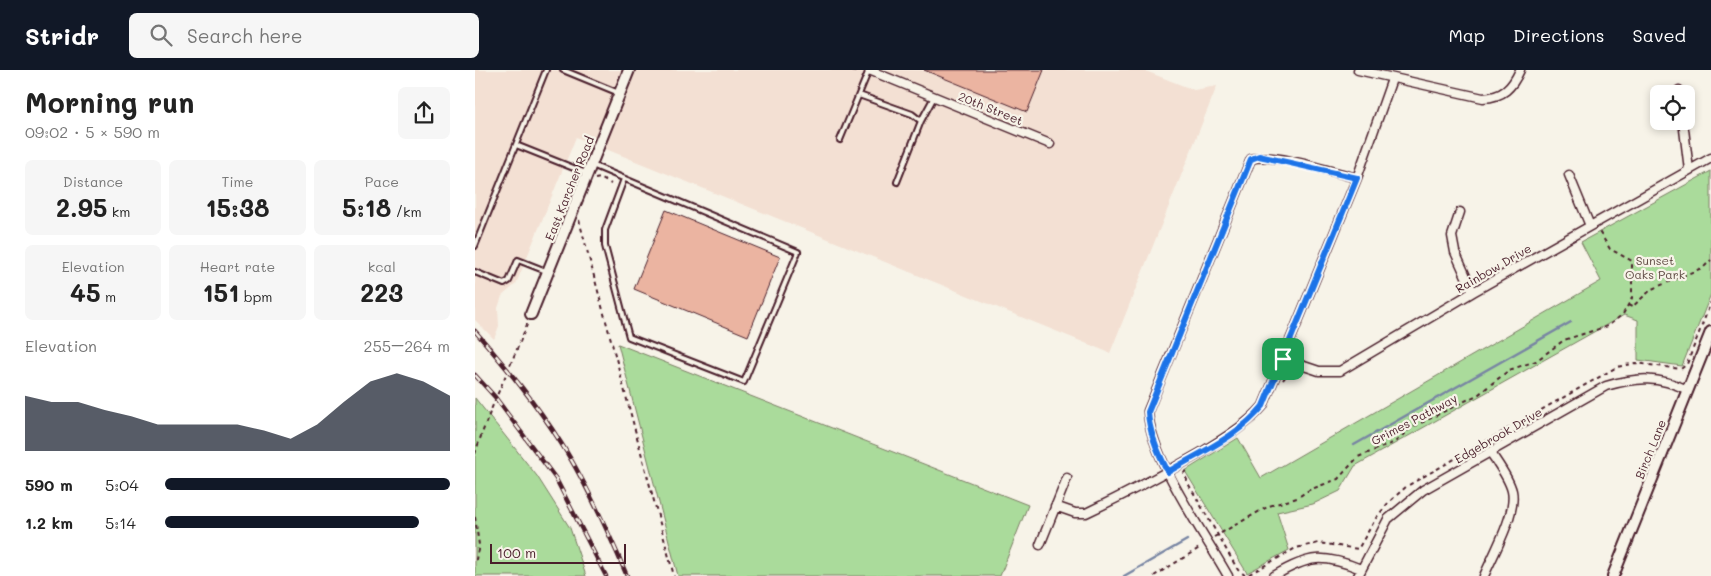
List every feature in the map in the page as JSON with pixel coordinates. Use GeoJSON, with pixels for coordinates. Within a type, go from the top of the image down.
{"type":"FeatureCollection","features":[{"type":"Feature","properties":{"kind":"street","name":"East Karcher Road"},"geometry":{"type":"LineString","coordinates":[[531,314],[629,70]]}},
{"type":"Feature","properties":{"kind":"street","name":"20th Street"},"geometry":{"type":"LineString","coordinates":[[869,70],[1049,144]]}},
{"type":"Feature","properties":{"kind":"street"},"geometry":{"type":"LineString","coordinates":[[1358,70],[1483,98],[1495,98],[1510,88],[1520,70]]}},
{"type":"Feature","properties":{"kind":"street"},"geometry":{"type":"LineString","coordinates":[[1055,506],[1075,513],[1086,513],[1168,472],[1236,431],[1254,417],[1263,406],[1357,178],[1392,79]]}},
{"type":"Feature","properties":{"kind":"street"},"geometry":{"type":"LineString","coordinates":[[1684,130],[1689,170]]}},
{"type":"Feature","properties":{"kind":"street"},"geometry":{"type":"LineString","coordinates":[[1228,576],[1168,472],[1148,423],[1148,412],[1251,159],[1259,156],[1357,178]]}},
{"type":"Feature","properties":{"kind":"street","name":"Rainbow Drive"},"geometry":{"type":"LineString","coordinates":[[1283,359],[1319,371],[1340,371],[1473,292],[1594,229],[1711,158]]}},
{"type":"Feature","properties":{"kind":"street"},"geometry":{"type":"LineString","coordinates":[[1569,175],[1594,229]]}},
{"type":"Feature","properties":{"kind":"street"},"geometry":{"type":"LineString","coordinates":[[1460,212],[1452,236],[1455,252],[1473,292]]}},
{"type":"Feature","properties":{"kind":"street","name":"Birch Lane"},"geometry":{"type":"LineString","coordinates":[[1613,576],[1711,332]]}},
{"type":"Feature","properties":{"kind":"street","name":"Edgebrook Drive"},"geometry":{"type":"LineString","coordinates":[[1360,573],[1388,519],[1423,490],[1606,386],[1632,379],[1649,379],[1672,382],[1688,390]]}},
{"type":"Feature","properties":{"kind":"street"},"geometry":{"type":"LineString","coordinates":[[1484,576],[1506,524],[1511,507],[1512,492],[1491,453]]}},
{"type":"Feature","properties":{"kind":"street"},"geometry":{"type":"LineString","coordinates":[[1040,545],[1067,478]]}},
{"type":"Feature","properties":{"kind":"street"},"geometry":{"type":"LineString","coordinates":[[1274,576],[1297,562],[1311,558],[1326,558],[1360,573]]}},
{"type":"Feature","properties":{"kind":"lane"},"geometry":{"type":"LineString","coordinates":[[475,246],[546,70]]}},
{"type":"Feature","properties":{"kind":"lane"},"geometry":{"type":"LineString","coordinates":[[563,70],[619,93]]}},
{"type":"Feature","properties":{"kind":"lane"},"geometry":{"type":"LineString","coordinates":[[840,140],[869,70]]}},
{"type":"Feature","properties":{"kind":"lane"},"geometry":{"type":"LineString","coordinates":[[859,95],[912,114],[921,121]]}},
{"type":"Feature","properties":{"kind":"lane"},"geometry":{"type":"LineString","coordinates":[[897,182],[921,121],[935,97]]}},
{"type":"Feature","properties":{"kind":"lane"},"geometry":{"type":"LineString","coordinates":[[516,144],[624,179],[798,252],[744,382],[629,337],[605,246],[605,230],[624,179]]}},
{"type":"Feature","properties":{"kind":"lane"},"geometry":{"type":"LineString","coordinates":[[475,272],[505,284],[509,281],[518,260],[549,272]]}},
{"type":"Feature","properties":{"kind":"path"},"geometry":{"type":"LineString","coordinates":[[852,70],[858,74]]}},
{"type":"Feature","properties":{"kind":"path"},"geometry":{"type":"LineString","coordinates":[[591,187],[595,179],[600,178],[611,184]]}},
{"type":"Feature","properties":{"kind":"path"},"geometry":{"type":"LineString","coordinates":[[572,214],[579,217],[674,576]]}},
{"type":"Feature","properties":{"kind":"path"},"geometry":{"type":"LineString","coordinates":[[1594,229],[1610,249],[1632,261],[1632,298],[1628,305]]}},
{"type":"Feature","properties":{"kind":"path","name":"Grimes Pathway"},"geometry":{"type":"LineString","coordinates":[[1154,576],[1174,566],[1208,540],[1269,506],[1297,498],[1309,490],[1338,479],[1358,457],[1395,442],[1411,428],[1479,394],[1509,370],[1536,361],[1563,340],[1608,326],[1623,314],[1628,305],[1632,307],[1653,289],[1704,267],[1711,260]]}},
{"type":"Feature","properties":{"kind":"path"},"geometry":{"type":"LineString","coordinates":[[1189,464],[1184,473],[1189,486],[1238,570],[1246,576],[1296,548],[1319,543],[1357,549],[1376,518],[1389,502],[1407,486],[1507,428],[1617,367],[1635,363],[1681,369],[1687,364],[1711,302]]}},
{"type":"Feature","properties":{"kind":"path"},"geometry":{"type":"LineString","coordinates":[[475,454],[495,398],[509,371],[531,314]]}},
{"type":"Feature","properties":{"kind":"path"},"geometry":{"type":"LineString","coordinates":[[1283,380],[1288,371],[1295,368]]}},
{"type":"Feature","properties":{"kind":"path"},"geometry":{"type":"LineString","coordinates":[[475,517],[479,545],[475,564]]}},
{"type":"Feature","properties":{"kind":"shaded area"},"geometry":{"type":"Polygon","coordinates":[[[475,70],[1143,70],[1194,90],[1217,86],[1110,353],[576,137],[516,284],[502,296],[498,308],[499,326],[494,339],[475,320],[475,70]]]}},
{"type":"Feature","properties":{"kind":"green space","name":"Sunset Oaks Park"},"geometry":{"type":"Polygon","coordinates":[[[1711,171],[1711,294],[1682,366],[1638,360],[1638,320],[1624,315],[1355,466],[1340,491],[1313,504],[1277,512],[1289,550],[1247,573],[1185,471],[1238,438],[1261,478],[1601,281],[1581,242],[1711,171]]]}},
{"type":"Feature","properties":{"kind":"green space"},"geometry":{"type":"Polygon","coordinates":[[[618,344],[1028,505],[1000,576],[678,576],[618,344]]]}},
{"type":"Feature","properties":{"kind":"green space"},"geometry":{"type":"Polygon","coordinates":[[[475,398],[537,476],[570,528],[586,576],[475,576],[475,398]]]}},
{"type":"Feature","properties":{"kind":"building"},"geometry":{"type":"Polygon","coordinates":[[[924,70],[1044,70],[1027,112],[924,70]]]}},
{"type":"Feature","properties":{"kind":"building"},"geometry":{"type":"Polygon","coordinates":[[[666,210],[780,257],[748,336],[634,289],[666,210]]]}},
{"type":"Feature","properties":{"kind":"waterway"},"geometry":{"type":"LineString","coordinates":[[1354,445],[1571,322]]}},
{"type":"Feature","properties":{"kind":"waterway"},"geometry":{"type":"LineString","coordinates":[[1124,576],[1187,540]]}},
{"type":"Feature","properties":{"kind":"railway"},"geometry":{"type":"LineString","coordinates":[[475,331],[520,386],[561,443],[597,508],[627,576]]}},
{"type":"Feature","properties":{"kind":"railway"},"geometry":{"type":"LineString","coordinates":[[475,375],[495,397],[556,479],[606,576]]}},
{"type":"Feature","properties":{"kind":"route"},"geometry":{"type":"LineString","coordinates":[[1259,156],[1357,178],[1283,359],[1263,406],[1254,417],[1236,431],[1168,472],[1159,454],[1148,423],[1148,412],[1251,159],[1259,156]]}}]}
